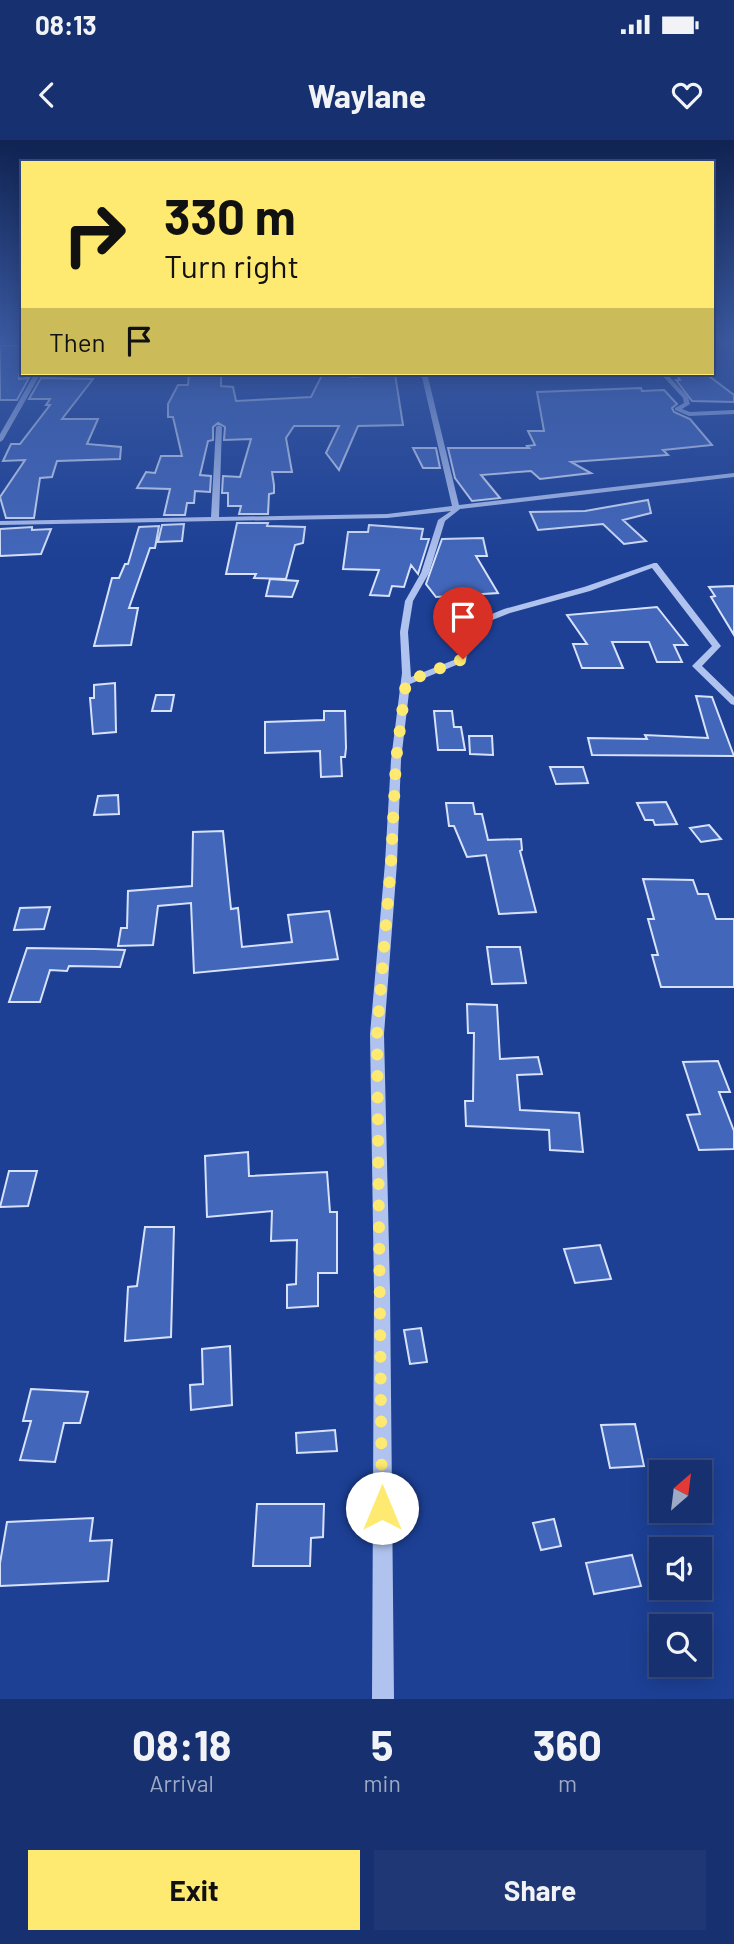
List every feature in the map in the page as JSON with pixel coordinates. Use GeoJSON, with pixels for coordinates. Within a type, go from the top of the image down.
{"type":"FeatureCollection","features":[{"type":"Feature","properties":{"kind":"street"},"geometry":{"type":"LineString","coordinates":[[0,440],[15,414]]}},
{"type":"Feature","properties":{"kind":"street"},"geometry":{"type":"LineString","coordinates":[[434,414],[457,510]]}},
{"type":"Feature","properties":{"kind":"street"},"geometry":{"type":"LineString","coordinates":[[215,520],[219,427]]}},
{"type":"Feature","properties":{"kind":"street"},"geometry":{"type":"LineString","coordinates":[[0,523],[326,519],[457,510],[734,475]]}},
{"type":"Feature","properties":{"kind":"street"},"geometry":{"type":"LineString","coordinates":[[383,1699],[382,1291],[377,1034],[391,863],[396,760],[406,682],[404,632],[408,601],[425,573],[442,520],[457,510]]}},
{"type":"Feature","properties":{"kind":"street"},"geometry":{"type":"LineString","coordinates":[[406,682],[463,659],[468,627],[507,611],[587,589],[654,565],[717,646],[697,666],[734,702]]}},
{"type":"Feature","properties":{"kind":"building"},"geometry":{"type":"Polygon","coordinates":[[[43,414],[66,414],[62,419],[98,419],[87,444],[121,447],[120,459],[57,461],[52,477],[40,478],[34,518],[6,518],[0,497],[25,460],[3,461],[11,444],[20,444],[43,414]]]}},
{"type":"Feature","properties":{"kind":"building"},"geometry":{"type":"Polygon","coordinates":[[[168,414],[401,414],[403,425],[358,426],[339,470],[326,453],[339,426],[294,426],[286,438],[292,472],[272,472],[274,493],[269,494],[268,514],[239,514],[241,506],[228,506],[228,493],[222,493],[223,476],[240,477],[251,439],[224,440],[225,427],[218,423],[213,427],[213,440],[208,441],[200,475],[211,476],[210,492],[195,491],[194,503],[187,503],[185,515],[164,515],[170,489],[137,488],[146,472],[155,473],[161,456],[182,456],[173,417],[168,417],[168,414]]]}},
{"type":"Feature","properties":{"kind":"building"},"geometry":{"type":"Polygon","coordinates":[[[541,414],[678,414],[690,419],[712,445],[663,450],[668,455],[571,462],[591,473],[540,479],[531,471],[481,475],[500,498],[472,501],[455,478],[448,448],[529,448],[527,446],[535,445],[528,431],[544,431],[541,414]]]}},
{"type":"Feature","properties":{"kind":"building"},"geometry":{"type":"Polygon","coordinates":[[[413,448],[436,448],[440,468],[423,468],[413,448]]]}},
{"type":"Feature","properties":{"kind":"building"},"geometry":{"type":"Polygon","coordinates":[[[648,500],[651,513],[623,520],[646,541],[624,544],[603,524],[538,530],[530,512],[585,511],[648,500]]]}},
{"type":"Feature","properties":{"kind":"building"},"geometry":{"type":"Polygon","coordinates":[[[237,523],[305,527],[303,543],[295,545],[286,579],[254,578],[256,574],[226,574],[237,523]]]}},
{"type":"Feature","properties":{"kind":"building"},"geometry":{"type":"Polygon","coordinates":[[[184,524],[182,541],[158,542],[162,525],[184,524]]]}},
{"type":"Feature","properties":{"kind":"building"},"geometry":{"type":"Polygon","coordinates":[[[369,525],[423,529],[421,539],[429,539],[418,574],[411,565],[404,587],[392,586],[389,596],[370,595],[379,570],[343,569],[348,532],[368,532],[369,525]]]}},
{"type":"Feature","properties":{"kind":"building"},"geometry":{"type":"Polygon","coordinates":[[[159,526],[155,548],[150,548],[129,608],[138,608],[131,645],[94,646],[112,578],[119,578],[125,564],[128,564],[139,527],[159,526]]]}},
{"type":"Feature","properties":{"kind":"building"},"geometry":{"type":"Polygon","coordinates":[[[32,527],[32,530],[51,529],[41,554],[0,556],[0,529],[32,527]]]}},
{"type":"Feature","properties":{"kind":"building"},"geometry":{"type":"Polygon","coordinates":[[[483,538],[487,556],[476,556],[498,593],[436,597],[426,584],[442,539],[483,538]]]}},
{"type":"Feature","properties":{"kind":"building"},"geometry":{"type":"Polygon","coordinates":[[[270,579],[298,581],[292,597],[266,596],[270,579]]]}},
{"type":"Feature","properties":{"kind":"building"},"geometry":{"type":"Polygon","coordinates":[[[734,586],[734,635],[711,597],[715,596],[709,587],[734,586]]]}},
{"type":"Feature","properties":{"kind":"building"},"geometry":{"type":"Polygon","coordinates":[[[657,607],[687,645],[674,645],[682,662],[657,662],[649,642],[612,642],[623,668],[582,668],[573,644],[587,644],[567,615],[657,607]]]}},
{"type":"Feature","properties":{"kind":"building"},"geometry":{"type":"Polygon","coordinates":[[[115,683],[116,732],[93,734],[90,698],[94,698],[94,685],[115,683]]]}},
{"type":"Feature","properties":{"kind":"building"},"geometry":{"type":"Polygon","coordinates":[[[156,695],[174,695],[171,711],[152,711],[156,695]]]}},
{"type":"Feature","properties":{"kind":"building"},"geometry":{"type":"Polygon","coordinates":[[[696,696],[712,697],[734,756],[592,755],[588,738],[647,739],[645,735],[708,738],[696,696]]]}},
{"type":"Feature","properties":{"kind":"building"},"geometry":{"type":"Polygon","coordinates":[[[324,711],[345,711],[346,748],[345,757],[341,757],[342,776],[321,777],[320,751],[265,753],[265,722],[324,720],[324,711]]]}},
{"type":"Feature","properties":{"kind":"building"},"geometry":{"type":"Polygon","coordinates":[[[434,711],[452,711],[454,727],[461,727],[465,750],[438,750],[434,711]]]}},
{"type":"Feature","properties":{"kind":"building"},"geometry":{"type":"Polygon","coordinates":[[[469,736],[492,736],[493,755],[470,754],[469,736]]]}},
{"type":"Feature","properties":{"kind":"building"},"geometry":{"type":"Polygon","coordinates":[[[550,767],[583,767],[588,783],[556,784],[550,767]]]}},
{"type":"Feature","properties":{"kind":"building"},"geometry":{"type":"Polygon","coordinates":[[[118,795],[119,814],[94,815],[98,796],[118,795]]]}},
{"type":"Feature","properties":{"kind":"building"},"geometry":{"type":"Polygon","coordinates":[[[666,802],[677,824],[655,825],[653,820],[645,820],[637,803],[666,802]]]}},
{"type":"Feature","properties":{"kind":"building"},"geometry":{"type":"Polygon","coordinates":[[[446,803],[473,803],[475,814],[482,814],[488,840],[521,839],[520,851],[536,912],[499,914],[486,855],[467,857],[454,826],[449,826],[446,803]]]}},
{"type":"Feature","properties":{"kind":"building"},"geometry":{"type":"Polygon","coordinates":[[[709,825],[721,839],[701,842],[690,828],[709,825]]]}},
{"type":"Feature","properties":{"kind":"building"},"geometry":{"type":"Polygon","coordinates":[[[223,831],[231,909],[238,908],[242,947],[292,942],[288,915],[329,911],[338,959],[194,973],[191,903],[158,906],[153,945],[118,946],[121,928],[127,928],[128,891],[192,886],[193,832],[223,831]]]}},
{"type":"Feature","properties":{"kind":"building"},"geometry":{"type":"Polygon","coordinates":[[[643,879],[693,880],[698,894],[708,894],[716,919],[734,919],[734,987],[661,987],[652,955],[658,955],[648,919],[654,919],[643,879]]]}},
{"type":"Feature","properties":{"kind":"building"},"geometry":{"type":"Polygon","coordinates":[[[50,907],[44,929],[14,930],[20,908],[50,907]]]}},
{"type":"Feature","properties":{"kind":"building"},"geometry":{"type":"Polygon","coordinates":[[[487,947],[520,947],[526,983],[492,984],[487,947]]]}},
{"type":"Feature","properties":{"kind":"building"},"geometry":{"type":"Polygon","coordinates":[[[27,948],[125,950],[120,967],[69,966],[67,971],[50,970],[40,1002],[9,1002],[27,948]]]}},
{"type":"Feature","properties":{"kind":"building"},"geometry":{"type":"Polygon","coordinates":[[[467,1004],[497,1005],[500,1059],[538,1057],[542,1074],[517,1075],[520,1110],[579,1113],[583,1152],[550,1150],[549,1130],[466,1126],[465,1101],[473,1101],[474,1033],[468,1033],[467,1004]]]}},
{"type":"Feature","properties":{"kind":"building"},"geometry":{"type":"Polygon","coordinates":[[[718,1061],[730,1092],[719,1092],[734,1131],[734,1149],[699,1150],[687,1115],[700,1114],[683,1062],[718,1061]]]}},
{"type":"Feature","properties":{"kind":"building"},"geometry":{"type":"Polygon","coordinates":[[[248,1152],[249,1176],[327,1172],[330,1212],[337,1212],[337,1273],[318,1273],[318,1306],[287,1308],[287,1285],[296,1284],[297,1240],[271,1241],[272,1211],[207,1217],[205,1156],[248,1152]]]}},
{"type":"Feature","properties":{"kind":"building"},"geometry":{"type":"Polygon","coordinates":[[[9,1171],[37,1171],[28,1206],[0,1207],[9,1171]]]}},
{"type":"Feature","properties":{"kind":"building"},"geometry":{"type":"Polygon","coordinates":[[[145,1227],[174,1227],[171,1337],[125,1341],[128,1287],[137,1286],[145,1227]]]}},
{"type":"Feature","properties":{"kind":"building"},"geometry":{"type":"Polygon","coordinates":[[[600,1245],[611,1279],[575,1283],[564,1249],[600,1245]]]}},
{"type":"Feature","properties":{"kind":"building"},"geometry":{"type":"Polygon","coordinates":[[[421,1328],[427,1362],[410,1364],[404,1330],[421,1328]]]}},
{"type":"Feature","properties":{"kind":"building"},"geometry":{"type":"Polygon","coordinates":[[[230,1346],[232,1405],[191,1410],[190,1385],[203,1384],[202,1349],[230,1346]]]}},
{"type":"Feature","properties":{"kind":"building"},"geometry":{"type":"Polygon","coordinates":[[[31,1389],[88,1392],[80,1423],[64,1423],[55,1462],[20,1460],[31,1421],[23,1421],[31,1389]]]}},
{"type":"Feature","properties":{"kind":"building"},"geometry":{"type":"Polygon","coordinates":[[[635,1424],[644,1466],[610,1468],[601,1425],[635,1424]]]}},
{"type":"Feature","properties":{"kind":"building"},"geometry":{"type":"Polygon","coordinates":[[[335,1430],[337,1451],[297,1453],[296,1433],[335,1430]]]}},
{"type":"Feature","properties":{"kind":"building"},"geometry":{"type":"Polygon","coordinates":[[[257,1504],[324,1504],[323,1537],[311,1538],[310,1566],[253,1566],[257,1504]]]}},
{"type":"Feature","properties":{"kind":"building"},"geometry":{"type":"Polygon","coordinates":[[[93,1518],[90,1541],[112,1540],[108,1581],[0,1586],[0,1563],[7,1522],[93,1518]]]}},
{"type":"Feature","properties":{"kind":"building"},"geometry":{"type":"Polygon","coordinates":[[[554,1519],[561,1546],[541,1550],[533,1523],[554,1519]]]}},
{"type":"Feature","properties":{"kind":"building"},"geometry":{"type":"Polygon","coordinates":[[[632,1555],[641,1586],[594,1594],[586,1563],[632,1555]]]}},
{"type":"Feature","properties":{"kind":"route"},"geometry":{"type":"LineString","coordinates":[[382,1508],[382,1291],[377,1034],[391,863],[396,760],[406,682],[463,659]]}}]}
